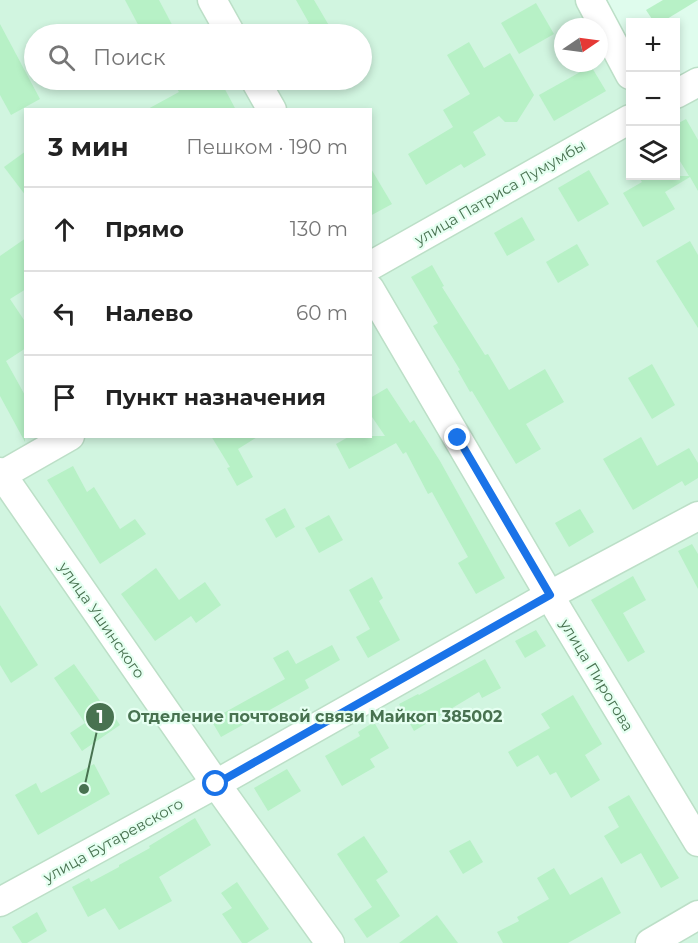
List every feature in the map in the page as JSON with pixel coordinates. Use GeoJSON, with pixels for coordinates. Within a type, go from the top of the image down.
{"type":"FeatureCollection","features":[{"type":"Feature","properties":{"kind":"street"},"geometry":{"type":"LineString","coordinates":[[212,0],[225,24]]}},
{"type":"Feature","properties":{"kind":"street"},"geometry":{"type":"LineString","coordinates":[[590,0],[628,72]]}},
{"type":"Feature","properties":{"kind":"street"},"geometry":{"type":"LineString","coordinates":[[680,91],[698,82]]}},
{"type":"Feature","properties":{"kind":"street"},"geometry":{"type":"LineString","coordinates":[[261,90],[271,108]]}},
{"type":"Feature","properties":{"kind":"street","name":"улица Патриса Лумумбы"},"geometry":{"type":"LineString","coordinates":[[372,265],[626,121]]}},
{"type":"Feature","properties":{"kind":"street","name":"улица Пирогова"},"geometry":{"type":"LineString","coordinates":[[372,292],[698,842]]}},
{"type":"Feature","properties":{"kind":"street"},"geometry":{"type":"LineString","coordinates":[[0,475],[66,438]]}},
{"type":"Feature","properties":{"kind":"street","name":"улица Ушинского"},"geometry":{"type":"LineString","coordinates":[[0,475],[330,943]]}},
{"type":"Feature","properties":{"kind":"street","name":"улица Бутаревского"},"geometry":{"type":"LineString","coordinates":[[0,902],[216,784],[550,595],[698,516]]}},
{"type":"Feature","properties":{"kind":"street"},"geometry":{"type":"LineString","coordinates":[[650,943],[698,915]]}},
{"type":"Feature","properties":{"kind":"shaded area"},"geometry":{"type":"Polygon","coordinates":[[[0,0],[590,0],[600,18],[554,18],[554,72],[608,72],[608,34],[626,68],[626,180],[680,180],[680,92],[698,82],[698,943],[0,943],[0,0]]]}},
{"type":"Feature","properties":{"kind":"building"},"geometry":{"type":"Polygon","coordinates":[[[125,0],[159,0],[172,24],[138,24],[125,0]]]}},
{"type":"Feature","properties":{"kind":"building"},"geometry":{"type":"Polygon","coordinates":[[[296,0],[314,0],[328,24],[307,24],[309,23],[296,0]]]}},
{"type":"Feature","properties":{"kind":"building"},"geometry":{"type":"Polygon","coordinates":[[[663,0],[698,0],[669,18],[651,18],[646,10],[663,0]]]}},
{"type":"Feature","properties":{"kind":"building"},"geometry":{"type":"Polygon","coordinates":[[[536,3],[554,34],[519,54],[501,23],[536,3]]]}},
{"type":"Feature","properties":{"kind":"building"},"geometry":{"type":"Polygon","coordinates":[[[0,24],[24,69],[24,90],[35,90],[40,99],[11,115],[0,95],[0,24]]]}},
{"type":"Feature","properties":{"kind":"building"},"geometry":{"type":"Polygon","coordinates":[[[469,42],[484,68],[510,53],[534,95],[517,122],[505,122],[499,116],[473,132],[486,155],[464,168],[461,164],[426,185],[408,154],[453,127],[443,110],[470,94],[447,55],[469,42]]]}},
{"type":"Feature","properties":{"kind":"building"},"geometry":{"type":"Polygon","coordinates":[[[580,72],[595,72],[606,91],[554,121],[539,95],[580,72]]]}},
{"type":"Feature","properties":{"kind":"building"},"geometry":{"type":"Polygon","coordinates":[[[178,90],[225,90],[235,108],[150,108],[179,92],[178,90]]]}},
{"type":"Feature","properties":{"kind":"building"},"geometry":{"type":"Polygon","coordinates":[[[686,119],[698,140],[698,191],[690,177],[665,192],[675,209],[643,227],[623,193],[642,182],[641,180],[680,180],[680,176],[689,176],[680,161],[680,122],[686,119]]]}},
{"type":"Feature","properties":{"kind":"building"},"geometry":{"type":"Polygon","coordinates":[[[24,152],[24,193],[4,167],[24,152]]]}},
{"type":"Feature","properties":{"kind":"building"},"geometry":{"type":"Polygon","coordinates":[[[372,170],[392,204],[372,215],[372,170]]]}},
{"type":"Feature","properties":{"kind":"building"},"geometry":{"type":"Polygon","coordinates":[[[589,170],[609,204],[578,222],[558,188],[589,170]]]}},
{"type":"Feature","properties":{"kind":"building"},"geometry":{"type":"Polygon","coordinates":[[[522,217],[535,240],[507,256],[494,233],[522,217]]]}},
{"type":"Feature","properties":{"kind":"building"},"geometry":{"type":"Polygon","coordinates":[[[24,239],[24,290],[10,299],[24,320],[24,349],[6,361],[24,393],[25,442],[0,396],[0,256],[24,239]]]}},
{"type":"Feature","properties":{"kind":"building"},"geometry":{"type":"Polygon","coordinates":[[[690,241],[698,255],[698,328],[656,261],[690,241]]]}},
{"type":"Feature","properties":{"kind":"building"},"geometry":{"type":"Polygon","coordinates":[[[577,244],[589,265],[558,283],[546,262],[577,244]]]}},
{"type":"Feature","properties":{"kind":"building"},"geometry":{"type":"Polygon","coordinates":[[[432,265],[444,286],[442,287],[485,355],[488,354],[509,390],[545,369],[564,402],[526,424],[541,449],[516,464],[458,371],[460,370],[433,326],[438,323],[411,277],[432,265]]]}},
{"type":"Feature","properties":{"kind":"building"},"geometry":{"type":"Polygon","coordinates":[[[652,364],[675,405],[652,419],[628,378],[652,364]]]}},
{"type":"Feature","properties":{"kind":"building"},"geometry":{"type":"Polygon","coordinates":[[[387,388],[410,423],[414,420],[440,461],[505,578],[476,594],[458,563],[468,557],[432,492],[428,494],[406,452],[403,454],[396,443],[349,469],[336,444],[346,438],[385,436],[372,417],[372,397],[387,388]]]}},
{"type":"Feature","properties":{"kind":"building"},"geometry":{"type":"Polygon","coordinates":[[[641,437],[657,466],[689,448],[698,463],[698,478],[685,486],[682,481],[633,510],[603,459],[641,437]]]}},
{"type":"Feature","properties":{"kind":"building"},"geometry":{"type":"Polygon","coordinates":[[[212,438],[256,438],[238,449],[253,477],[237,486],[227,468],[230,467],[212,438]]]}},
{"type":"Feature","properties":{"kind":"building"},"geometry":{"type":"Polygon","coordinates":[[[73,466],[87,492],[94,487],[120,529],[135,519],[146,534],[100,564],[47,480],[73,466]]]}},
{"type":"Feature","properties":{"kind":"building"},"geometry":{"type":"Polygon","coordinates":[[[285,508],[295,527],[276,538],[265,519],[285,508]]]}},
{"type":"Feature","properties":{"kind":"building"},"geometry":{"type":"Polygon","coordinates":[[[580,509],[594,532],[569,547],[555,523],[580,509]]]}},
{"type":"Feature","properties":{"kind":"building"},"geometry":{"type":"Polygon","coordinates":[[[329,515],[343,540],[319,553],[305,528],[329,515]]]}},
{"type":"Feature","properties":{"kind":"building"},"geometry":{"type":"Polygon","coordinates":[[[692,544],[698,554],[698,589],[678,551],[692,544]]]}},
{"type":"Feature","properties":{"kind":"building"},"geometry":{"type":"Polygon","coordinates":[[[156,568],[179,600],[205,582],[221,605],[196,623],[191,616],[155,641],[121,594],[156,568]]]}},
{"type":"Feature","properties":{"kind":"building"},"geometry":{"type":"Polygon","coordinates":[[[633,576],[646,600],[623,613],[645,652],[628,662],[591,600],[633,576]]]}},
{"type":"Feature","properties":{"kind":"building"},"geometry":{"type":"Polygon","coordinates":[[[372,577],[383,598],[379,601],[400,640],[368,658],[356,637],[370,629],[349,590],[372,577]]]}},
{"type":"Feature","properties":{"kind":"building"},"geometry":{"type":"Polygon","coordinates":[[[0,605],[38,665],[11,683],[0,665],[0,605]]]}},
{"type":"Feature","properties":{"kind":"building"},"geometry":{"type":"Polygon","coordinates":[[[536,630],[546,646],[525,658],[515,641],[536,630]]]}},
{"type":"Feature","properties":{"kind":"building"},"geometry":{"type":"Polygon","coordinates":[[[332,645],[340,660],[305,680],[309,688],[221,737],[211,720],[285,679],[273,658],[288,650],[296,664],[332,645]]]}},
{"type":"Feature","properties":{"kind":"building"},"geometry":{"type":"Polygon","coordinates":[[[485,659],[501,688],[482,698],[479,692],[414,731],[399,704],[485,659]]]}},
{"type":"Feature","properties":{"kind":"building"},"geometry":{"type":"Polygon","coordinates":[[[74,664],[120,725],[82,751],[70,733],[85,723],[54,678],[74,664]]]}},
{"type":"Feature","properties":{"kind":"building"},"geometry":{"type":"Polygon","coordinates":[[[573,695],[602,744],[585,755],[600,780],[571,798],[556,772],[550,775],[538,755],[517,767],[508,752],[550,728],[541,714],[573,695]]]}},
{"type":"Feature","properties":{"kind":"building"},"geometry":{"type":"Polygon","coordinates":[[[374,722],[389,748],[370,759],[375,767],[342,786],[325,756],[360,736],[358,732],[374,722]]]}},
{"type":"Feature","properties":{"kind":"building"},"geometry":{"type":"Polygon","coordinates":[[[94,764],[110,794],[38,835],[15,795],[36,783],[41,793],[94,764]]]}},
{"type":"Feature","properties":{"kind":"building"},"geometry":{"type":"Polygon","coordinates":[[[287,769],[301,791],[268,811],[254,788],[287,769]]]}},
{"type":"Feature","properties":{"kind":"building"},"geometry":{"type":"Polygon","coordinates":[[[629,795],[679,878],[661,888],[641,853],[621,864],[604,836],[619,827],[608,807],[629,795]]]}},
{"type":"Feature","properties":{"kind":"building"},"geometry":{"type":"Polygon","coordinates":[[[195,818],[211,845],[159,877],[172,901],[119,930],[105,908],[88,917],[72,887],[89,878],[91,882],[119,867],[195,818]]]}},
{"type":"Feature","properties":{"kind":"building"},"geometry":{"type":"Polygon","coordinates":[[[364,836],[388,872],[376,880],[400,916],[367,938],[354,919],[372,907],[337,854],[364,836]]]}},
{"type":"Feature","properties":{"kind":"building"},"geometry":{"type":"Polygon","coordinates":[[[470,840],[483,862],[463,874],[449,851],[470,840]]]}},
{"type":"Feature","properties":{"kind":"building"},"geometry":{"type":"Polygon","coordinates":[[[554,868],[570,895],[602,877],[621,913],[568,943],[503,943],[497,932],[519,921],[517,917],[549,899],[537,878],[554,868]]]}},
{"type":"Feature","properties":{"kind":"building"},"geometry":{"type":"Polygon","coordinates":[[[237,882],[269,929],[247,943],[242,943],[222,914],[232,908],[221,893],[237,882]]]}},
{"type":"Feature","properties":{"kind":"building"},"geometry":{"type":"Polygon","coordinates":[[[37,912],[47,931],[27,943],[22,943],[12,927],[37,912]]]}},
{"type":"Feature","properties":{"kind":"building"},"geometry":{"type":"Polygon","coordinates":[[[437,915],[458,943],[399,943],[437,915]]]}},
{"type":"Feature","properties":{"kind":"place","name":"Отделение почтовой связи Майкоп 385002"},"geometry":{"type":"Point","coordinates":[84,789]}},
{"type":"Feature","properties":{"kind":"route"},"geometry":{"type":"LineString","coordinates":[[216,784],[550,595],[458,438]]}}]}
